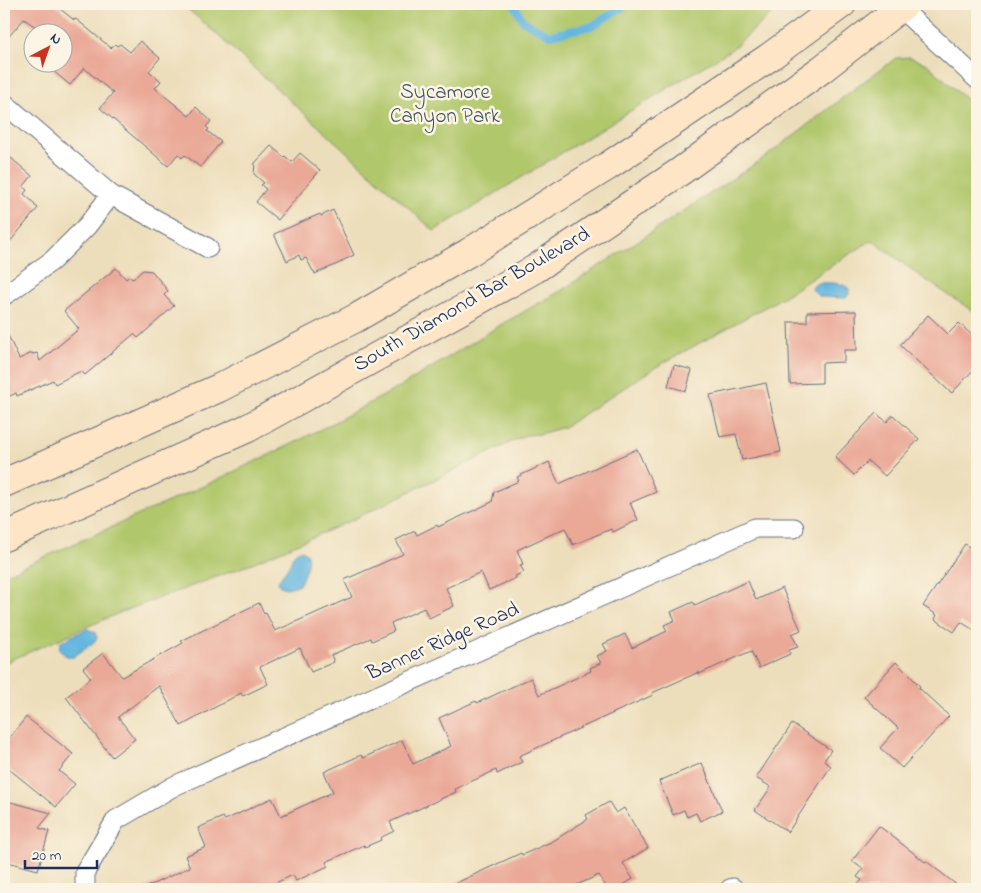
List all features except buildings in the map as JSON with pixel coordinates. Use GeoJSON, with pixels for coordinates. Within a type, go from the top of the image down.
{"type":"FeatureCollection","features":[{"type":"Feature","properties":{"kind":"main road","name":"South Diamond Bar Boulevard"},"geometry":{"type":"LineString","coordinates":[[4,483],[219,388],[356,318],[468,253],[608,166],[768,58],[842,4]]}},
{"type":"Feature","properties":{"kind":"main road","name":"South Diamond Bar Boulevard"},"geometry":{"type":"LineString","coordinates":[[4,536],[248,428],[535,269],[681,171],[822,69],[900,5]]}},
{"type":"Feature","properties":{"kind":"street"},"geometry":{"type":"LineString","coordinates":[[900,5],[977,79]]}},
{"type":"Feature","properties":{"kind":"street"},"geometry":{"type":"LineString","coordinates":[[4,103],[111,195],[208,248]]}},
{"type":"Feature","properties":{"kind":"street"},"geometry":{"type":"LineString","coordinates":[[4,295],[53,260],[87,226],[111,195]]}},
{"type":"Feature","properties":{"kind":"street","name":"Banner Ridge Road"},"geometry":{"type":"LineString","coordinates":[[85,889],[85,872],[116,820],[174,786],[756,528],[794,528]]}},
{"type":"Feature","properties":{"kind":"green space","name":"Sycamore Canyon Park"},"geometry":{"type":"Polygon","coordinates":[[[182,4],[783,4],[732,49],[434,231],[182,4]]]}},
{"type":"Feature","properties":{"kind":"green space"},"geometry":{"type":"Polygon","coordinates":[[[910,57],[927,64],[977,109],[977,314],[920,276],[872,240],[778,300],[656,367],[564,427],[540,434],[526,435],[348,522],[238,569],[119,613],[4,663],[4,575],[208,484],[292,444],[405,384],[502,324],[559,292],[764,158],[896,58],[910,57]]]}},
{"type":"Feature","properties":{"kind":"water"},"geometry":{"type":"Polygon","coordinates":[[[819,283],[837,283],[849,289],[849,294],[846,298],[822,297],[817,295],[812,289],[819,283]]]}},
{"type":"Feature","properties":{"kind":"water"},"geometry":{"type":"Polygon","coordinates":[[[301,550],[307,554],[308,558],[299,585],[286,588],[280,586],[278,582],[293,556],[301,550]]]}},
{"type":"Feature","properties":{"kind":"water"},"geometry":{"type":"Polygon","coordinates":[[[87,629],[95,632],[97,637],[94,642],[74,657],[67,656],[60,650],[62,641],[87,629]]]}},
{"type":"Feature","properties":{"kind":"waterway"},"geometry":{"type":"LineString","coordinates":[[514,4],[523,21],[550,35],[592,26],[628,4]]}}]}
